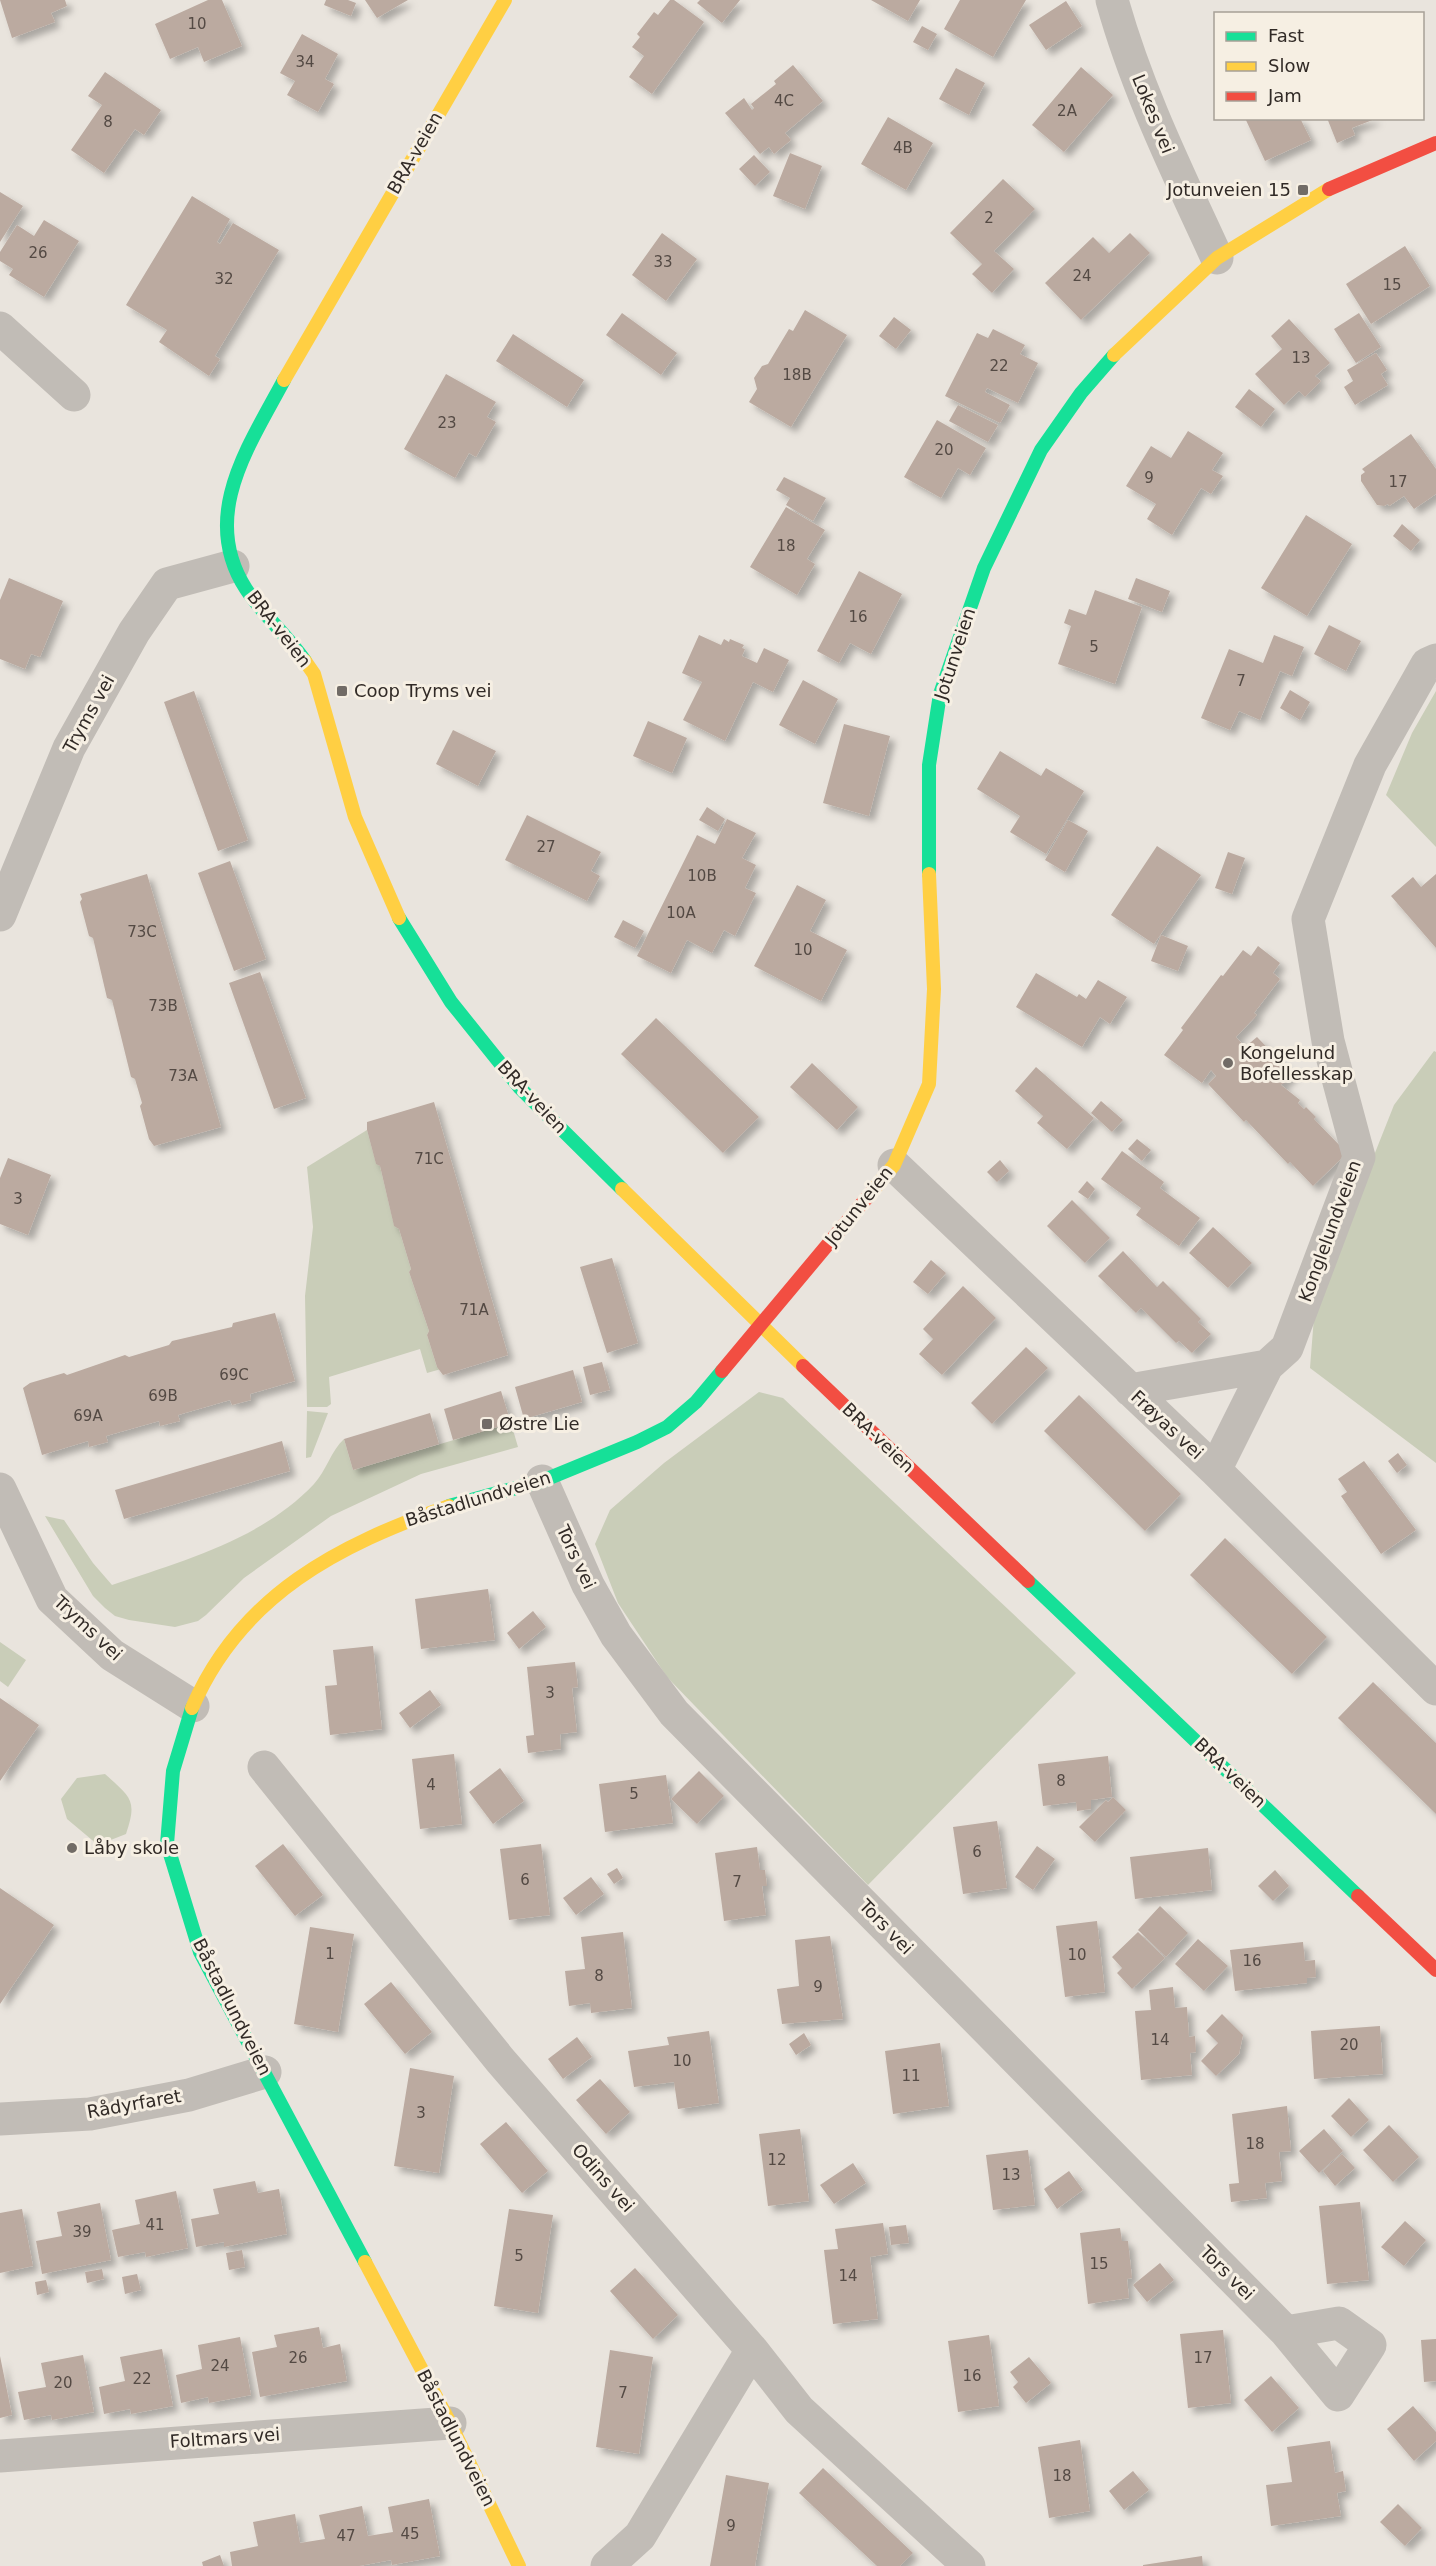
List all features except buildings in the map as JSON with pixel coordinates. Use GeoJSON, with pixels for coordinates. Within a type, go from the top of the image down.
{"type":"FeatureCollection","features":[{"type":"Feature","properties":{"kind":"street","name":"BRA-veien"},"geometry":{"type":"LineString","coordinates":[[505,0],[299,352],[236,471],[228,504],[227,532],[233,566],[247,591],[291,641],[314,674],[356,818],[396,914],[451,1002],[520,1088],[760,1325],[1436,1970]]}},
{"type":"Feature","properties":{"kind":"street","name":"Lokes vei"},"geometry":{"type":"LineString","coordinates":[[1112,0],[1124,43],[1162,140],[1217,258]]}},
{"type":"Feature","properties":{"kind":"street","name":"Jotunveien"},"geometry":{"type":"LineString","coordinates":[[760,1325],[894,1165],[929,1084],[934,989],[927,839],[929,765],[940,694],[984,568],[1041,450],[1081,393],[1127,340],[1217,258],[1325,191],[1436,143]]}},
{"type":"Feature","properties":{"kind":"street"},"geometry":{"type":"LineString","coordinates":[[0,328],[74,395]]}},
{"type":"Feature","properties":{"kind":"street","name":"Tryms vei"},"geometry":{"type":"LineString","coordinates":[[0,915],[69,748],[134,632],[167,584],[233,566]]}},
{"type":"Feature","properties":{"kind":"street","name":"Konglelundveien"},"geometry":{"type":"LineString","coordinates":[[1215,1470],[1267,1366],[1287,1348],[1359,1157],[1328,1041],[1308,919],[1370,765],[1427,664],[1436,660]]}},
{"type":"Feature","properties":{"kind":"street","name":"Frøyas vei"},"geometry":{"type":"LineString","coordinates":[[894,1165],[1215,1470],[1436,1689]]}},
{"type":"Feature","properties":{"kind":"street","name":"Båstadlundveien"},"geometry":{"type":"LineString","coordinates":[[519,2566],[450,2423],[200,1952],[167,1844],[173,1771],[193,1706],[221,1653],[265,1604],[328,1557],[396,1524],[472,1498],[542,1481],[667,1427],[696,1402],[760,1325]]}},
{"type":"Feature","properties":{"kind":"street"},"geometry":{"type":"LineString","coordinates":[[1130,1390],[1267,1366]]}},
{"type":"Feature","properties":{"kind":"street","name":"Tors vei"},"geometry":{"type":"LineString","coordinates":[[542,1481],[588,1585],[616,1635],[674,1713],[1286,2332]]}},
{"type":"Feature","properties":{"kind":"street","name":"Tryms vei"},"geometry":{"type":"LineString","coordinates":[[0,1489],[52,1599],[112,1655],[193,1706]]}},
{"type":"Feature","properties":{"kind":"street","name":"Odins vei"},"geometry":{"type":"LineString","coordinates":[[264,1767],[500,2060],[752,2350],[800,2410],[969,2566]]}},
{"type":"Feature","properties":{"kind":"street","name":"Rådyrfaret"},"geometry":{"type":"LineString","coordinates":[[0,2118],[90,2114],[189,2095],[265,2072]]}},
{"type":"Feature","properties":{"kind":"street"},"geometry":{"type":"LineString","coordinates":[[607,2566],[640,2536],[752,2350]]}},
{"type":"Feature","properties":{"kind":"street","name":"Foltmars vei"},"geometry":{"type":"LineString","coordinates":[[0,2456],[450,2423]]}},
{"type":"Feature","properties":{"kind":"green space"},"geometry":{"type":"Polygon","coordinates":[[[1436,691],[1436,847],[1386,795],[1412,733],[1436,691]]]}},
{"type":"Feature","properties":{"kind":"green space"},"geometry":{"type":"Polygon","coordinates":[[[1434,1051],[1436,1052],[1436,1463],[1310,1368],[1315,1304],[1394,1105],[1434,1051]]]}},
{"type":"Feature","properties":{"kind":"green space"},"geometry":{"type":"Polygon","coordinates":[[[367,1130],[376,1163],[380,1166],[394,1225],[399,1229],[411,1269],[409,1272],[429,1331],[427,1335],[437,1367],[441,1369],[427,1373],[420,1349],[329,1377],[331,1404],[327,1407],[307,1407],[305,1296],[313,1227],[307,1167],[367,1130]]]}},
{"type":"Feature","properties":{"kind":"green space"},"geometry":{"type":"Polygon","coordinates":[[[759,1392],[783,1398],[1076,1673],[868,1885],[667,1677],[618,1603],[595,1544],[610,1510],[664,1463],[759,1392]]]}},
{"type":"Feature","properties":{"kind":"green space"},"geometry":{"type":"Polygon","coordinates":[[[307,1411],[328,1413],[311,1457],[306,1458],[307,1411]]]}},
{"type":"Feature","properties":{"kind":"green space"},"geometry":{"type":"Polygon","coordinates":[[[511,1423],[518,1447],[421,1474],[331,1516],[244,1578],[198,1621],[175,1627],[129,1620],[115,1616],[105,1608],[93,1596],[45,1516],[64,1520],[93,1563],[112,1585],[193,1557],[270,1520],[314,1484],[344,1439],[353,1470],[511,1423]]]}},
{"type":"Feature","properties":{"kind":"green space"},"geometry":{"type":"Polygon","coordinates":[[[0,1642],[26,1660],[8,1687],[0,1681],[0,1642]]]}},
{"type":"Feature","properties":{"kind":"green space"},"geometry":{"type":"Polygon","coordinates":[[[105,1774],[126,1794],[131,1813],[126,1834],[98,1845],[67,1819],[61,1799],[77,1778],[105,1774]]]}},
{"type":"Feature","properties":{"kind":"traffic: fast"},"geometry":{"type":"LineString","coordinates":[[929,874],[929,765],[940,694],[984,568],[1041,450],[1081,393],[1114,355]]}},
{"type":"Feature","properties":{"kind":"traffic: fast"},"geometry":{"type":"LineString","coordinates":[[284,380],[244,456],[234,482],[228,508],[227,535],[233,562],[246,589],[305,661]]}},
{"type":"Feature","properties":{"kind":"traffic: fast"},"geometry":{"type":"LineString","coordinates":[[399,918],[451,1002],[520,1088],[622,1189]]}},
{"type":"Feature","properties":{"kind":"traffic: fast"},"geometry":{"type":"LineString","coordinates":[[449,1506],[542,1481],[637,1442],[667,1427],[696,1402],[722,1371]]}},
{"type":"Feature","properties":{"kind":"traffic: fast"},"geometry":{"type":"LineString","coordinates":[[1028,1581],[1358,1896]]}},
{"type":"Feature","properties":{"kind":"traffic: fast"},"geometry":{"type":"LineString","coordinates":[[192,1708],[173,1771],[167,1844],[200,1952],[365,2262]]}},
{"type":"Feature","properties":{"kind":"traffic: slow"},"geometry":{"type":"LineString","coordinates":[[284,380],[505,0]]}},
{"type":"Feature","properties":{"kind":"traffic: slow"},"geometry":{"type":"LineString","coordinates":[[1114,355],[1217,258],[1329,189]]}},
{"type":"Feature","properties":{"kind":"traffic: slow"},"geometry":{"type":"LineString","coordinates":[[305,661],[314,674],[355,817],[399,918]]}},
{"type":"Feature","properties":{"kind":"traffic: slow"},"geometry":{"type":"LineString","coordinates":[[875,1188],[894,1165],[929,1084],[934,989],[929,874]]}},
{"type":"Feature","properties":{"kind":"traffic: slow"},"geometry":{"type":"LineString","coordinates":[[622,1189],[803,1366]]}},
{"type":"Feature","properties":{"kind":"traffic: slow"},"geometry":{"type":"LineString","coordinates":[[192,1708],[213,1668],[237,1634],[266,1604],[298,1579],[332,1557],[369,1538],[449,1506]]}},
{"type":"Feature","properties":{"kind":"traffic: slow"},"geometry":{"type":"LineString","coordinates":[[365,2262],[450,2423],[519,2566]]}},
{"type":"Feature","properties":{"kind":"traffic: jam"},"geometry":{"type":"LineString","coordinates":[[1329,189],[1436,143]]}},
{"type":"Feature","properties":{"kind":"traffic: jam"},"geometry":{"type":"LineString","coordinates":[[722,1371],[875,1188]]}},
{"type":"Feature","properties":{"kind":"traffic: jam"},"geometry":{"type":"LineString","coordinates":[[803,1366],[1028,1581]]}},
{"type":"Feature","properties":{"kind":"traffic: jam"},"geometry":{"type":"LineString","coordinates":[[1358,1896],[1436,1970]]}},
{"type":"Feature","properties":{"kind":"place","name":"Jotunveien 15"},"geometry":{"type":"Point","coordinates":[1303,190]}},
{"type":"Feature","properties":{"kind":"place","name":"Coop Tryms vei"},"geometry":{"type":"Point","coordinates":[342,691]}},
{"type":"Feature","properties":{"kind":"place","name":"Kongelund Bofellesskap"},"geometry":{"type":"Point","coordinates":[1228,1063]}},
{"type":"Feature","properties":{"kind":"place","name":"Østre Lie"},"geometry":{"type":"Point","coordinates":[487,1424]}},
{"type":"Feature","properties":{"kind":"place","name":"Låby skole"},"geometry":{"type":"Point","coordinates":[72,1848]}}]}
